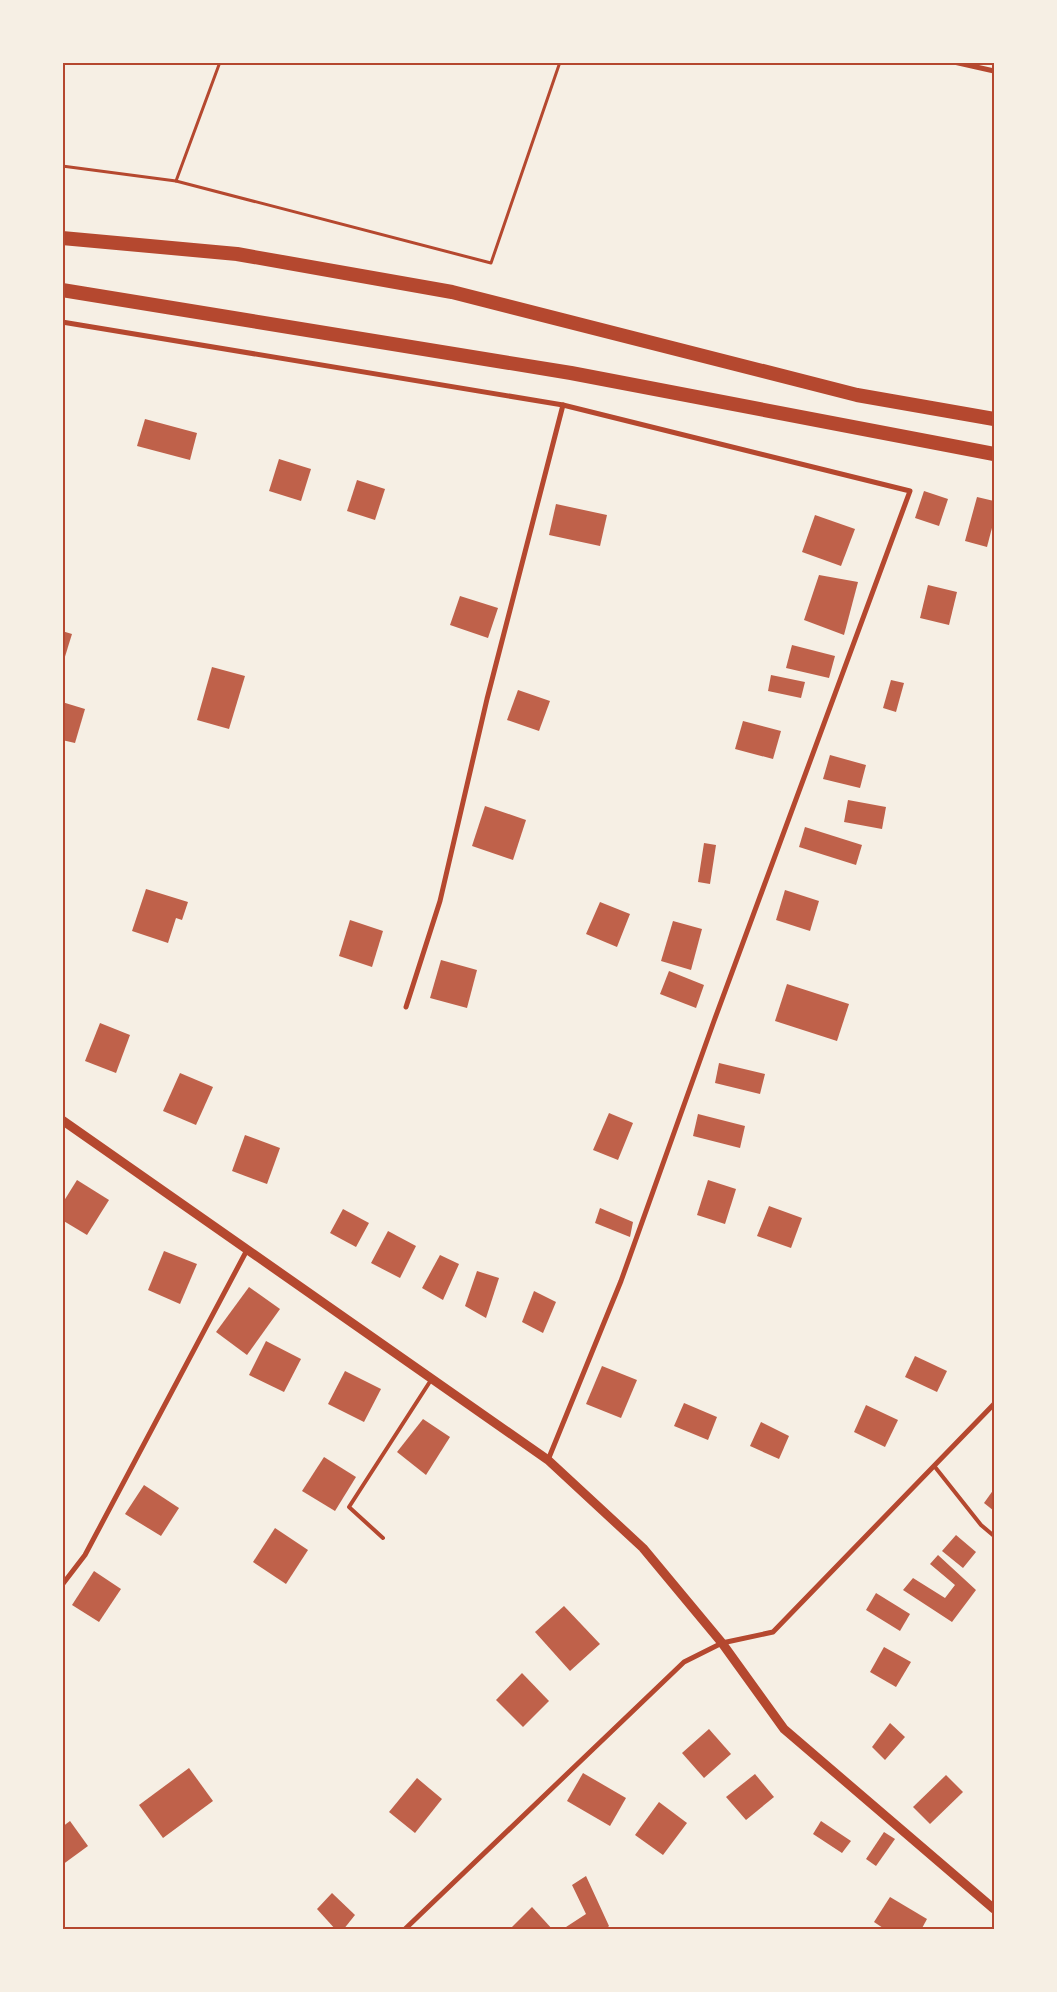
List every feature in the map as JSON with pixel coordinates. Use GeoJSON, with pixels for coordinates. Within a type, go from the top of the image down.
{"type":"FeatureCollection","features":[{"type":"Feature","properties":{"kind":"highway"},"geometry":{"type":"LineString","coordinates":[[62,238],[237,254],[452,292],[857,395],[994,419]]}},
{"type":"Feature","properties":{"kind":"highway"},"geometry":{"type":"LineString","coordinates":[[62,290],[571,373],[994,454]]}},
{"type":"Feature","properties":{"kind":"street"},"geometry":{"type":"LineString","coordinates":[[954,62],[994,71]]}},
{"type":"Feature","properties":{"kind":"street"},"geometry":{"type":"LineString","coordinates":[[62,322],[563,405],[910,491],[714,1021],[621,1281],[548,1460]]}},
{"type":"Feature","properties":{"kind":"street"},"geometry":{"type":"LineString","coordinates":[[406,1006],[440,901],[487,699],[563,405]]}},
{"type":"Feature","properties":{"kind":"street"},"geometry":{"type":"LineString","coordinates":[[62,1120],[431,1380],[548,1460],[642,1548],[722,1643],[784,1729],[994,1909]]}},
{"type":"Feature","properties":{"kind":"street"},"geometry":{"type":"LineString","coordinates":[[62,1585],[85,1555],[247,1250]]}},
{"type":"Feature","properties":{"kind":"street"},"geometry":{"type":"LineString","coordinates":[[404,1930],[684,1662],[722,1643],[773,1632],[994,1404]]}},
{"type":"Feature","properties":{"kind":"lane"},"geometry":{"type":"LineString","coordinates":[[383,1538],[350,1507],[431,1380]]}},
{"type":"Feature","properties":{"kind":"lane"},"geometry":{"type":"LineString","coordinates":[[935,1467],[981,1525],[994,1536]]}},
{"type":"Feature","properties":{"kind":"path"},"geometry":{"type":"LineString","coordinates":[[176,181],[220,62]]}},
{"type":"Feature","properties":{"kind":"path"},"geometry":{"type":"LineString","coordinates":[[62,166],[176,181],[491,263],[560,62]]}},
{"type":"Feature","properties":{"kind":"building"},"geometry":{"type":"Polygon","coordinates":[[[145,419],[197,433],[190,460],[137,446],[145,419]]]}},
{"type":"Feature","properties":{"kind":"building"},"geometry":{"type":"Polygon","coordinates":[[[279,459],[311,469],[301,501],[269,491],[279,459]]]}},
{"type":"Feature","properties":{"kind":"building"},"geometry":{"type":"Polygon","coordinates":[[[357,480],[385,489],[375,520],[347,511],[357,480]]]}},
{"type":"Feature","properties":{"kind":"building"},"geometry":{"type":"Polygon","coordinates":[[[924,491],[948,499],[939,526],[915,518],[924,491]]]}},
{"type":"Feature","properties":{"kind":"building"},"geometry":{"type":"Polygon","coordinates":[[[977,497],[994,501],[994,520],[987,547],[965,541],[977,497]]]}},
{"type":"Feature","properties":{"kind":"building"},"geometry":{"type":"Polygon","coordinates":[[[556,504],[607,515],[600,546],[549,535],[556,504]]]}},
{"type":"Feature","properties":{"kind":"building"},"geometry":{"type":"Polygon","coordinates":[[[815,515],[855,529],[841,566],[802,552],[815,515]]]}},
{"type":"Feature","properties":{"kind":"building"},"geometry":{"type":"Polygon","coordinates":[[[819,575],[858,582],[844,635],[804,620],[819,575]]]}},
{"type":"Feature","properties":{"kind":"building"},"geometry":{"type":"Polygon","coordinates":[[[928,585],[957,592],[949,625],[920,618],[928,585]]]}},
{"type":"Feature","properties":{"kind":"building"},"geometry":{"type":"Polygon","coordinates":[[[460,596],[498,608],[488,638],[450,625],[460,596]]]}},
{"type":"Feature","properties":{"kind":"building"},"geometry":{"type":"Polygon","coordinates":[[[62,631],[72,634],[63,663],[62,663],[62,631]]]}},
{"type":"Feature","properties":{"kind":"building"},"geometry":{"type":"Polygon","coordinates":[[[792,645],[835,656],[829,678],[786,668],[792,645]]]}},
{"type":"Feature","properties":{"kind":"building"},"geometry":{"type":"Polygon","coordinates":[[[212,667],[245,676],[229,729],[197,720],[212,667]]]}},
{"type":"Feature","properties":{"kind":"building"},"geometry":{"type":"Polygon","coordinates":[[[771,675],[805,682],[801,698],[768,691],[771,675]]]}},
{"type":"Feature","properties":{"kind":"building"},"geometry":{"type":"Polygon","coordinates":[[[891,680],[904,683],[896,712],[883,708],[891,680]]]}},
{"type":"Feature","properties":{"kind":"building"},"geometry":{"type":"Polygon","coordinates":[[[518,690],[550,701],[539,731],[507,720],[518,690]]]}},
{"type":"Feature","properties":{"kind":"building"},"geometry":{"type":"Polygon","coordinates":[[[62,702],[85,709],[75,743],[62,740],[62,702]]]}},
{"type":"Feature","properties":{"kind":"building"},"geometry":{"type":"Polygon","coordinates":[[[743,721],[781,731],[773,759],[735,749],[743,721]]]}},
{"type":"Feature","properties":{"kind":"building"},"geometry":{"type":"Polygon","coordinates":[[[830,755],[866,765],[860,788],[823,779],[830,755]]]}},
{"type":"Feature","properties":{"kind":"building"},"geometry":{"type":"Polygon","coordinates":[[[848,800],[886,807],[882,829],[844,822],[848,800]]]}},
{"type":"Feature","properties":{"kind":"building"},"geometry":{"type":"Polygon","coordinates":[[[485,806],[526,820],[513,860],[472,846],[485,806]]]}},
{"type":"Feature","properties":{"kind":"building"},"geometry":{"type":"Polygon","coordinates":[[[805,827],[862,845],[856,865],[799,847],[805,827]]]}},
{"type":"Feature","properties":{"kind":"building"},"geometry":{"type":"Polygon","coordinates":[[[704,843],[716,845],[710,884],[698,882],[704,843]]]}},
{"type":"Feature","properties":{"kind":"building"},"geometry":{"type":"Polygon","coordinates":[[[146,889],[188,902],[182,920],[176,918],[168,943],[132,931],[146,889]]]}},
{"type":"Feature","properties":{"kind":"building"},"geometry":{"type":"Polygon","coordinates":[[[785,890],[819,901],[810,931],[776,920],[785,890]]]}},
{"type":"Feature","properties":{"kind":"building"},"geometry":{"type":"Polygon","coordinates":[[[600,902],[630,914],[617,947],[586,934],[600,902]]]}},
{"type":"Feature","properties":{"kind":"building"},"geometry":{"type":"Polygon","coordinates":[[[350,920],[383,931],[372,967],[339,956],[350,920]]]}},
{"type":"Feature","properties":{"kind":"building"},"geometry":{"type":"Polygon","coordinates":[[[673,921],[702,929],[691,970],[661,961],[673,921]]]}},
{"type":"Feature","properties":{"kind":"building"},"geometry":{"type":"Polygon","coordinates":[[[441,960],[477,970],[467,1008],[430,998],[441,960]]]}},
{"type":"Feature","properties":{"kind":"building"},"geometry":{"type":"Polygon","coordinates":[[[669,971],[704,985],[696,1008],[660,994],[669,971]]]}},
{"type":"Feature","properties":{"kind":"building"},"geometry":{"type":"Polygon","coordinates":[[[787,984],[849,1004],[837,1041],[775,1021],[787,984]]]}},
{"type":"Feature","properties":{"kind":"building"},"geometry":{"type":"Polygon","coordinates":[[[100,1023],[130,1035],[116,1073],[85,1061],[100,1023]]]}},
{"type":"Feature","properties":{"kind":"building"},"geometry":{"type":"Polygon","coordinates":[[[719,1063],[765,1074],[760,1094],[715,1083],[719,1063]]]}},
{"type":"Feature","properties":{"kind":"building"},"geometry":{"type":"Polygon","coordinates":[[[180,1073],[213,1087],[196,1125],[163,1111],[180,1073]]]}},
{"type":"Feature","properties":{"kind":"building"},"geometry":{"type":"Polygon","coordinates":[[[609,1113],[633,1123],[618,1160],[593,1150],[609,1113]]]}},
{"type":"Feature","properties":{"kind":"building"},"geometry":{"type":"Polygon","coordinates":[[[698,1114],[745,1126],[740,1148],[693,1136],[698,1114]]]}},
{"type":"Feature","properties":{"kind":"building"},"geometry":{"type":"Polygon","coordinates":[[[245,1135],[280,1148],[267,1184],[232,1171],[245,1135]]]}},
{"type":"Feature","properties":{"kind":"building"},"geometry":{"type":"Polygon","coordinates":[[[77,1180],[109,1200],[87,1235],[62,1220],[62,1204],[77,1180]]]}},
{"type":"Feature","properties":{"kind":"building"},"geometry":{"type":"Polygon","coordinates":[[[708,1180],[736,1189],[725,1224],[697,1215],[708,1180]]]}},
{"type":"Feature","properties":{"kind":"building"},"geometry":{"type":"Polygon","coordinates":[[[769,1206],[802,1218],[791,1248],[757,1236],[769,1206]]]}},
{"type":"Feature","properties":{"kind":"building"},"geometry":{"type":"Polygon","coordinates":[[[600,1208],[633,1222],[630,1237],[595,1223],[600,1208]]]}},
{"type":"Feature","properties":{"kind":"building"},"geometry":{"type":"Polygon","coordinates":[[[343,1209],[369,1223],[356,1247],[330,1233],[343,1209]]]}},
{"type":"Feature","properties":{"kind":"building"},"geometry":{"type":"Polygon","coordinates":[[[388,1231],[416,1246],[400,1278],[371,1263],[388,1231]]]}},
{"type":"Feature","properties":{"kind":"building"},"geometry":{"type":"Polygon","coordinates":[[[164,1251],[197,1264],[180,1304],[148,1290],[164,1251]]]}},
{"type":"Feature","properties":{"kind":"building"},"geometry":{"type":"Polygon","coordinates":[[[440,1255],[459,1264],[443,1300],[422,1288],[440,1255]]]}},
{"type":"Feature","properties":{"kind":"building"},"geometry":{"type":"Polygon","coordinates":[[[477,1271],[499,1278],[486,1318],[465,1306],[477,1271]]]}},
{"type":"Feature","properties":{"kind":"building"},"geometry":{"type":"Polygon","coordinates":[[[249,1287],[280,1309],[247,1355],[216,1332],[249,1287]]]}},
{"type":"Feature","properties":{"kind":"building"},"geometry":{"type":"Polygon","coordinates":[[[534,1291],[556,1302],[543,1333],[522,1322],[534,1291]]]}},
{"type":"Feature","properties":{"kind":"building"},"geometry":{"type":"Polygon","coordinates":[[[266,1341],[301,1359],[284,1392],[249,1375],[266,1341]]]}},
{"type":"Feature","properties":{"kind":"building"},"geometry":{"type":"Polygon","coordinates":[[[915,1356],[947,1371],[937,1392],[905,1377],[915,1356]]]}},
{"type":"Feature","properties":{"kind":"building"},"geometry":{"type":"Polygon","coordinates":[[[602,1366],[637,1380],[621,1418],[586,1404],[602,1366]]]}},
{"type":"Feature","properties":{"kind":"building"},"geometry":{"type":"Polygon","coordinates":[[[345,1371],[381,1389],[364,1422],[328,1404],[345,1371]]]}},
{"type":"Feature","properties":{"kind":"building"},"geometry":{"type":"Polygon","coordinates":[[[684,1403],[717,1417],[708,1440],[674,1426],[684,1403]]]}},
{"type":"Feature","properties":{"kind":"building"},"geometry":{"type":"Polygon","coordinates":[[[866,1405],[898,1420],[885,1447],[854,1432],[866,1405]]]}},
{"type":"Feature","properties":{"kind":"building"},"geometry":{"type":"Polygon","coordinates":[[[423,1419],[450,1437],[426,1475],[397,1452],[423,1419]]]}},
{"type":"Feature","properties":{"kind":"building"},"geometry":{"type":"Polygon","coordinates":[[[761,1422],[789,1436],[779,1459],[750,1446],[761,1422]]]}},
{"type":"Feature","properties":{"kind":"building"},"geometry":{"type":"Polygon","coordinates":[[[324,1457],[356,1477],[335,1511],[302,1491],[324,1457]]]}},
{"type":"Feature","properties":{"kind":"building"},"geometry":{"type":"Polygon","coordinates":[[[144,1485],[179,1508],[161,1536],[125,1514],[144,1485]]]}},
{"type":"Feature","properties":{"kind":"building"},"geometry":{"type":"Polygon","coordinates":[[[994,1489],[994,1511],[984,1503],[994,1489]]]}},
{"type":"Feature","properties":{"kind":"building"},"geometry":{"type":"Polygon","coordinates":[[[275,1528],[308,1550],[286,1584],[253,1562],[275,1528]]]}},
{"type":"Feature","properties":{"kind":"building"},"geometry":{"type":"Polygon","coordinates":[[[956,1535],[976,1552],[963,1568],[942,1551],[956,1535]]]}},
{"type":"Feature","properties":{"kind":"building"},"geometry":{"type":"Polygon","coordinates":[[[938,1555],[976,1590],[952,1622],[903,1590],[913,1578],[945,1598],[955,1585],[930,1564],[938,1555]]]}},
{"type":"Feature","properties":{"kind":"building"},"geometry":{"type":"Polygon","coordinates":[[[94,1571],[121,1589],[99,1622],[72,1605],[94,1571]]]}},
{"type":"Feature","properties":{"kind":"building"},"geometry":{"type":"Polygon","coordinates":[[[876,1593],[910,1614],[900,1631],[866,1610],[876,1593]]]}},
{"type":"Feature","properties":{"kind":"building"},"geometry":{"type":"Polygon","coordinates":[[[564,1606],[600,1644],[570,1671],[535,1632],[564,1606]]]}},
{"type":"Feature","properties":{"kind":"building"},"geometry":{"type":"Polygon","coordinates":[[[884,1647],[911,1662],[896,1687],[870,1672],[884,1647]]]}},
{"type":"Feature","properties":{"kind":"building"},"geometry":{"type":"Polygon","coordinates":[[[522,1673],[549,1701],[523,1727],[496,1700],[522,1673]]]}},
{"type":"Feature","properties":{"kind":"building"},"geometry":{"type":"Polygon","coordinates":[[[890,1723],[905,1737],[885,1760],[872,1747],[890,1723]]]}},
{"type":"Feature","properties":{"kind":"building"},"geometry":{"type":"Polygon","coordinates":[[[709,1729],[731,1754],[704,1778],[682,1753],[709,1729]]]}},
{"type":"Feature","properties":{"kind":"building"},"geometry":{"type":"Polygon","coordinates":[[[189,1768],[213,1801],[163,1838],[139,1805],[189,1768]]]}},
{"type":"Feature","properties":{"kind":"building"},"geometry":{"type":"Polygon","coordinates":[[[583,1773],[626,1798],[610,1826],[567,1801],[583,1773]]]}},
{"type":"Feature","properties":{"kind":"building"},"geometry":{"type":"Polygon","coordinates":[[[755,1774],[774,1797],[746,1820],[726,1797],[755,1774]]]}},
{"type":"Feature","properties":{"kind":"building"},"geometry":{"type":"Polygon","coordinates":[[[946,1775],[963,1792],[930,1824],[913,1807],[946,1775]]]}},
{"type":"Feature","properties":{"kind":"building"},"geometry":{"type":"Polygon","coordinates":[[[417,1778],[442,1799],[415,1833],[389,1812],[417,1778]]]}},
{"type":"Feature","properties":{"kind":"building"},"geometry":{"type":"Polygon","coordinates":[[[659,1802],[687,1823],[663,1855],[635,1835],[659,1802]]]}},
{"type":"Feature","properties":{"kind":"building"},"geometry":{"type":"Polygon","coordinates":[[[70,1821],[88,1846],[62,1865],[62,1827],[70,1821]]]}},
{"type":"Feature","properties":{"kind":"building"},"geometry":{"type":"Polygon","coordinates":[[[821,1821],[851,1841],[842,1853],[813,1834],[821,1821]]]}},
{"type":"Feature","properties":{"kind":"building"},"geometry":{"type":"Polygon","coordinates":[[[884,1832],[895,1839],[876,1866],[866,1859],[884,1832]]]}},
{"type":"Feature","properties":{"kind":"building"},"geometry":{"type":"Polygon","coordinates":[[[586,1876],[609,1926],[605,1930],[568,1930],[566,1927],[586,1914],[572,1885],[586,1876]]]}},
{"type":"Feature","properties":{"kind":"building"},"geometry":{"type":"Polygon","coordinates":[[[332,1893],[355,1915],[343,1930],[336,1930],[317,1909],[332,1893]]]}},
{"type":"Feature","properties":{"kind":"building"},"geometry":{"type":"Polygon","coordinates":[[[890,1897],[927,1919],[921,1930],[886,1930],[874,1922],[890,1897]]]}},
{"type":"Feature","properties":{"kind":"building"},"geometry":{"type":"Polygon","coordinates":[[[532,1907],[553,1930],[509,1930],[532,1907]]]}}]}
